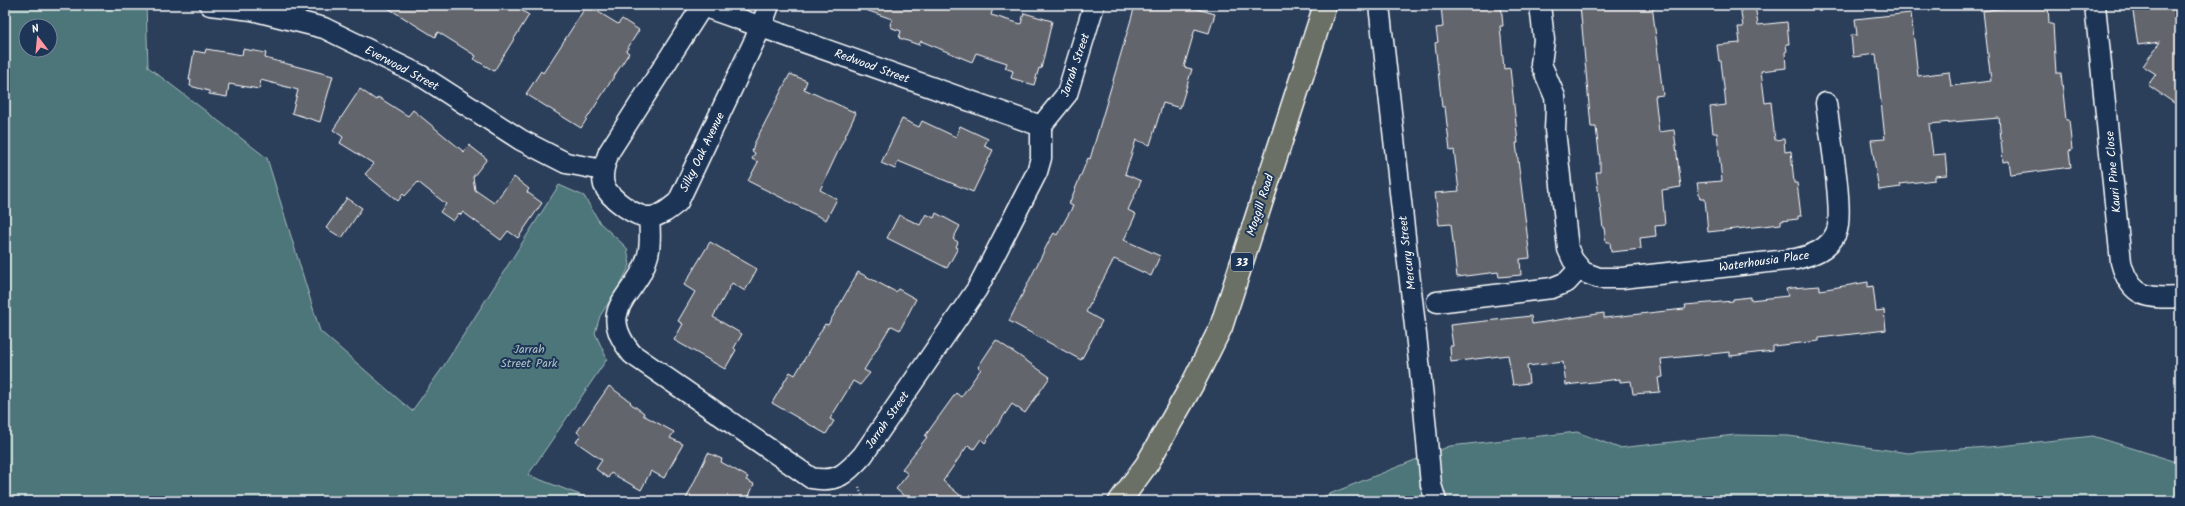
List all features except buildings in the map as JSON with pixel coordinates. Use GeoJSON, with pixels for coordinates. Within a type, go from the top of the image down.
{"type":"FeatureCollection","features":[{"type":"Feature","properties":{"kind":"main road","name":"Moggill Road"},"geometry":{"type":"LineString","coordinates":[[1120,501],[1148,464],[1193,383],[1221,327],[1325,5]]}},
{"type":"Feature","properties":{"kind":"street","name":"Everwood Street"},"geometry":{"type":"LineString","coordinates":[[210,5],[252,10],[324,28],[420,75],[521,140],[566,163],[603,170]]}},
{"type":"Feature","properties":{"kind":"street","name":"Silky Oak Avenue"},"geometry":{"type":"LineString","coordinates":[[650,217],[663,214],[678,202],[761,27],[769,5]]}},
{"type":"Feature","properties":{"kind":"street","name":"Jarrah Street"},"geometry":{"type":"LineString","coordinates":[[650,217],[648,254],[617,314],[616,328],[622,342],[632,354],[811,478],[825,481],[838,477],[850,470],[863,455],[977,289],[1037,172],[1041,158],[1041,126],[1067,94],[1094,5]]}},
{"type":"Feature","properties":{"kind":"street","name":"Mercury Street"},"geometry":{"type":"LineString","coordinates":[[1379,5],[1423,397],[1431,485],[1436,501]]}},
{"type":"Feature","properties":{"kind":"street"},"geometry":{"type":"LineString","coordinates":[[1437,302],[1552,288],[1567,282],[1579,269],[1568,249],[1563,220],[1555,130],[1555,97],[1541,64],[1544,40],[1540,5]]}},
{"type":"Feature","properties":{"kind":"street","name":"Kauri Pine Close"},"geometry":{"type":"LineString","coordinates":[[2095,5],[2121,262],[2125,277],[2143,296],[2159,298],[2180,297]]}},
{"type":"Feature","properties":{"kind":"street"},"geometry":{"type":"LineString","coordinates":[[650,217],[631,211],[615,200],[604,186],[603,170],[609,152],[703,6]]}},
{"type":"Feature","properties":{"kind":"street","name":"Redwood Street"},"geometry":{"type":"LineString","coordinates":[[703,6],[1041,126]]}},
{"type":"Feature","properties":{"kind":"street","name":"Waterhousia Place"},"geometry":{"type":"LineString","coordinates":[[1579,269],[1599,278],[1622,278],[1796,259],[1814,254],[1826,246],[1836,233],[1839,206],[1826,103]]}},
{"type":"Feature","properties":{"kind":"green space","name":"Jarrah Street Park"},"geometry":{"type":"Polygon","coordinates":[[[5,5],[146,5],[148,67],[267,158],[320,331],[412,411],[443,367],[559,185],[584,196],[600,223],[627,248],[630,265],[619,287],[600,316],[595,333],[607,359],[528,475],[596,501],[5,501],[5,5]]]}},
{"type":"Feature","properties":{"kind":"green space"},"geometry":{"type":"Polygon","coordinates":[[[1577,432],[1619,448],[1735,435],[1789,436],[1908,453],[2001,446],[2093,436],[2180,463],[2180,501],[1312,501],[1450,446],[1577,432]]]}}]}
